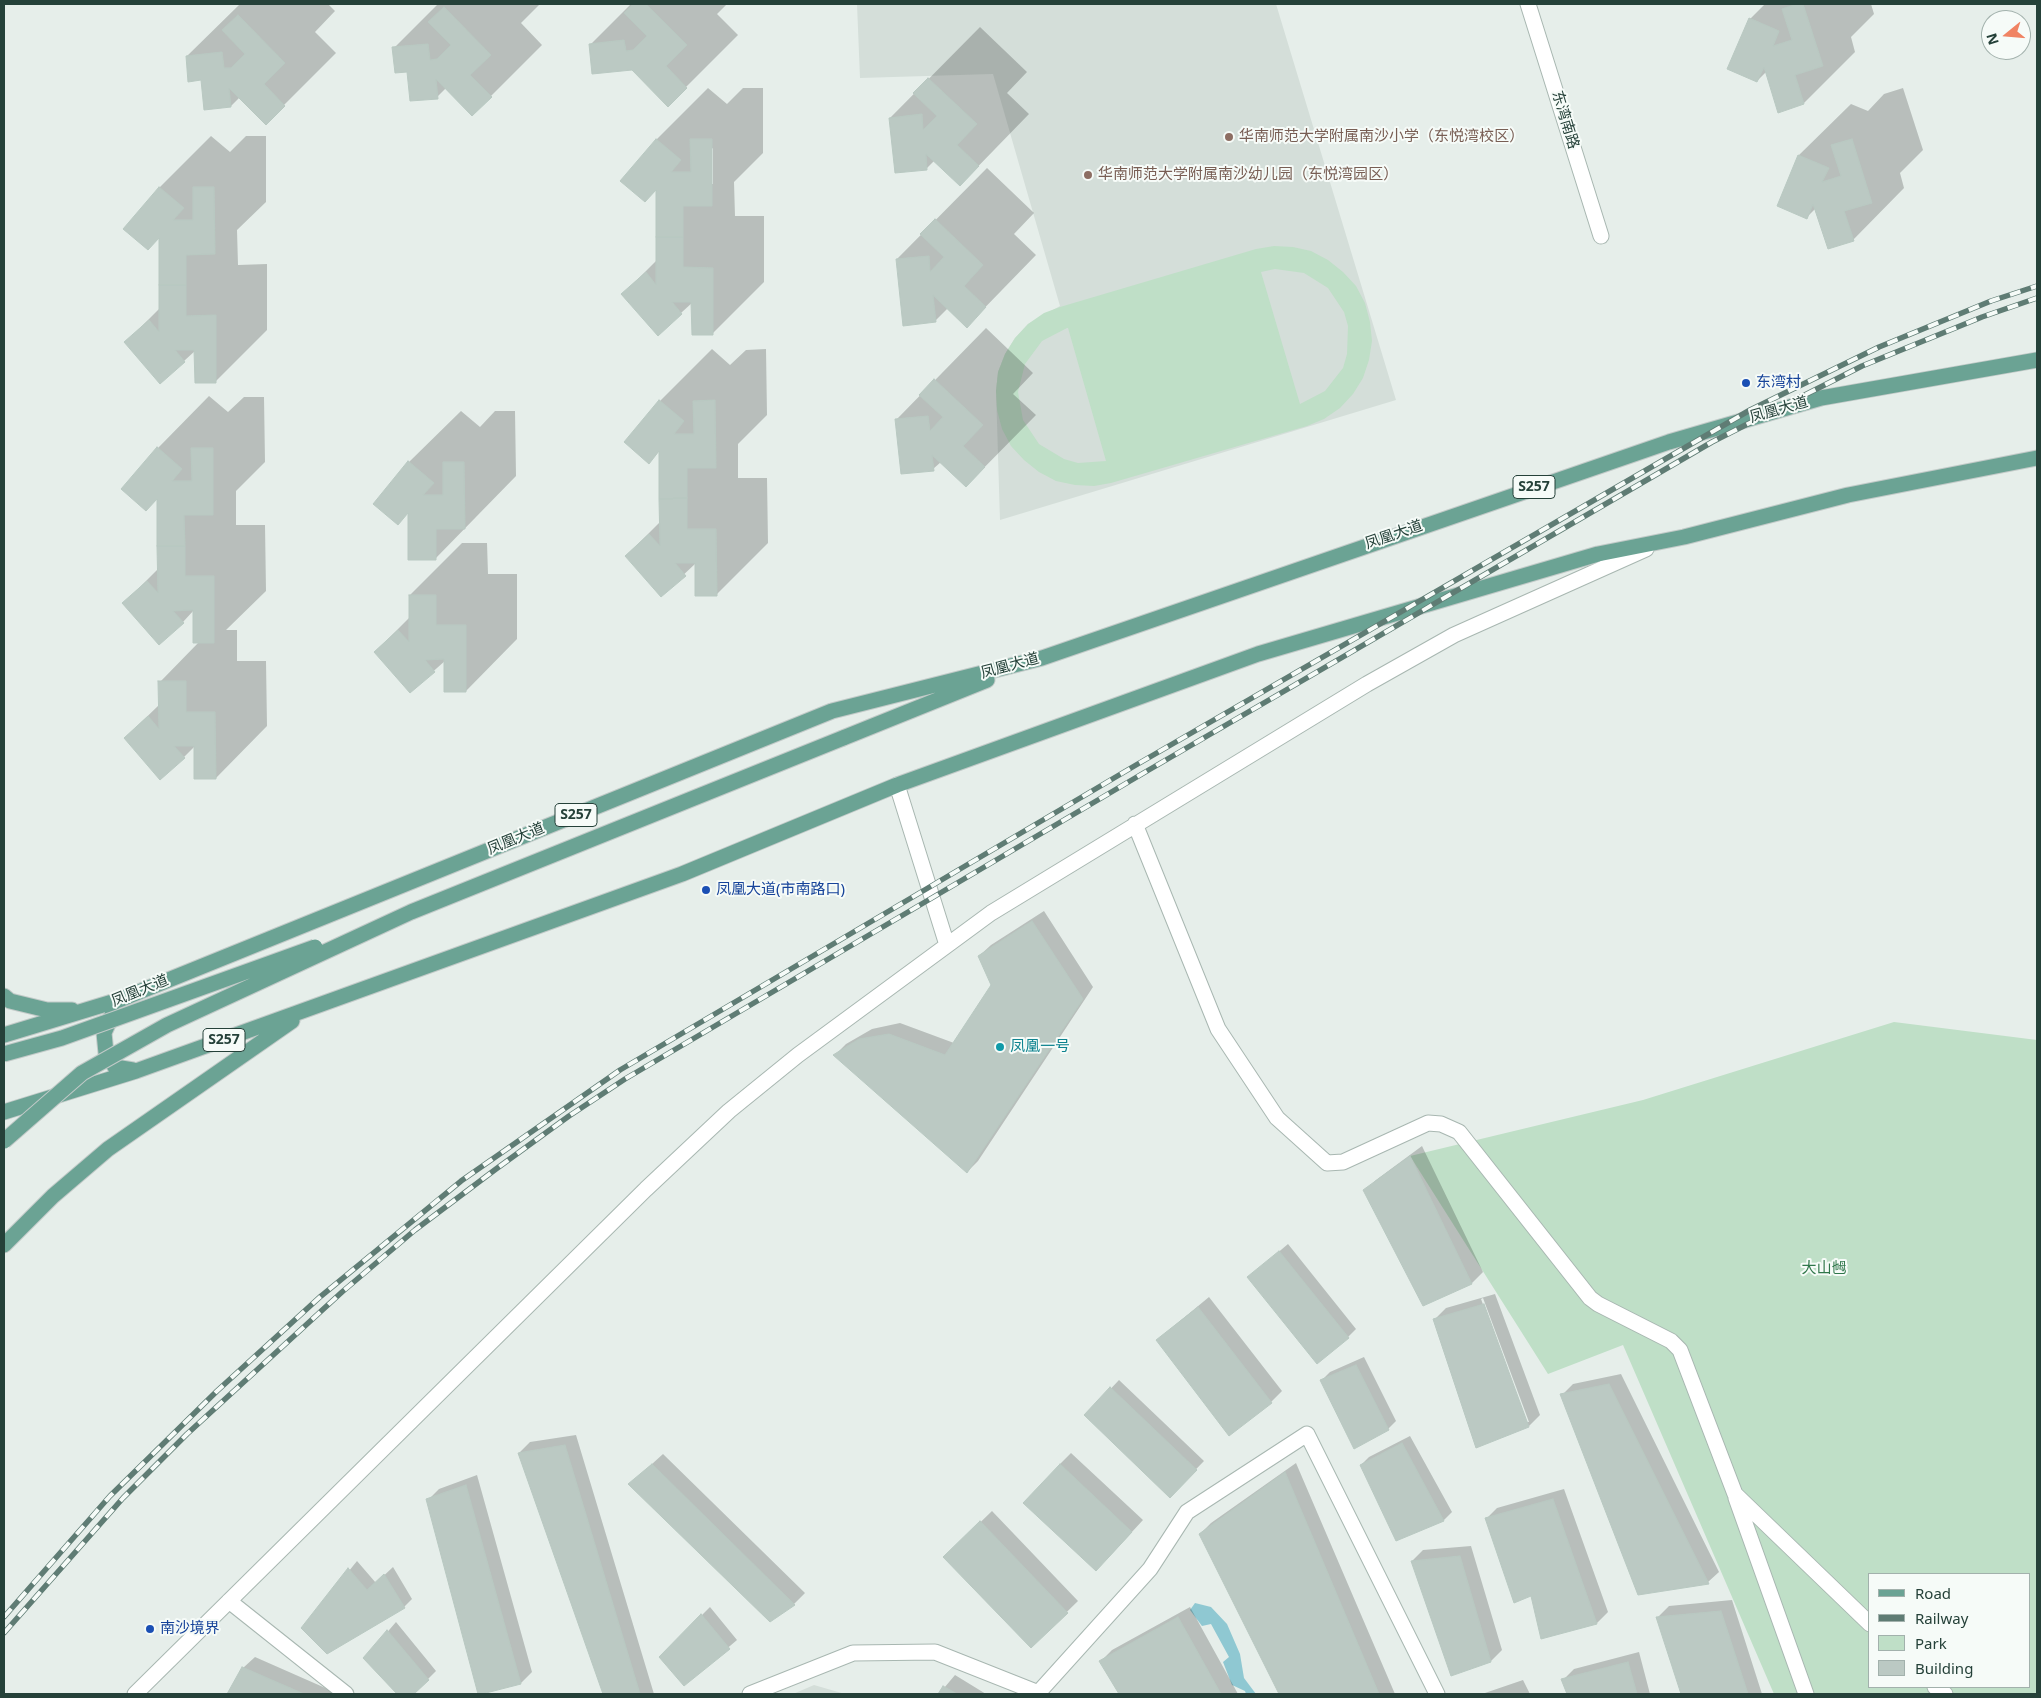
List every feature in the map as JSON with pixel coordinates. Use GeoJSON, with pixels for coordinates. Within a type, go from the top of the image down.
{"type":"FeatureCollection","features":[{"type":"Feature","properties":{"kind":"main road","name":"凤凰大道"},"geometry":{"type":"LineString","coordinates":[[4,1035],[119,1000],[832,711],[1042,658],[1669,442],[1821,398],[2037,360]]}},
{"type":"Feature","properties":{"kind":"main road","name":"S257"},"geometry":{"type":"LineString","coordinates":[[4,1112],[136,1071],[682,874],[897,785],[1258,654],[1598,554],[1684,537],[1848,495],[2037,458]]}},
{"type":"Feature","properties":{"kind":"main road","name":"S257"},"geometry":{"type":"LineString","coordinates":[[4,1141],[82,1074],[167,1025],[411,912],[1042,658]]}},
{"type":"Feature","properties":{"kind":"main road"},"geometry":{"type":"LineString","coordinates":[[4,1054],[62,1038],[411,912]]}},
{"type":"Feature","properties":{"kind":"main road"},"geometry":{"type":"LineString","coordinates":[[4,996],[10,1001],[47,1010],[88,1010]]}},
{"type":"Feature","properties":{"kind":"main road"},"geometry":{"type":"LineString","coordinates":[[119,1000],[104,1033],[106,1053],[115,1067],[136,1071]]}},
{"type":"Feature","properties":{"kind":"main road"},"geometry":{"type":"LineString","coordinates":[[4,1245],[53,1196],[108,1149],[201,1082],[311,1009]]}},
{"type":"Feature","properties":{"kind":"street","name":"东湾南路"},"geometry":{"type":"LineString","coordinates":[[1528,4],[1601,236]]}},
{"type":"Feature","properties":{"kind":"street"},"geometry":{"type":"LineString","coordinates":[[135,1694],[646,1189],[729,1111],[798,1056],[991,913],[1135,824],[1454,634],[1630,554],[1684,537]]}},
{"type":"Feature","properties":{"kind":"street"},"geometry":{"type":"LineString","coordinates":[[897,785],[947,945]]}},
{"type":"Feature","properties":{"kind":"street"},"geometry":{"type":"LineString","coordinates":[[1135,824],[1218,1029],[1277,1118],[1327,1163],[1343,1162],[1428,1123],[1441,1124],[1459,1132],[1590,1298],[1598,1304],[1671,1341],[1680,1350],[1735,1494],[1806,1694]]}},
{"type":"Feature","properties":{"kind":"street"},"geometry":{"type":"LineString","coordinates":[[750,1694],[853,1653],[935,1652],[1040,1693],[1150,1569],[1187,1512],[1307,1434],[1437,1694]]}},
{"type":"Feature","properties":{"kind":"street"},"geometry":{"type":"LineString","coordinates":[[1735,1494],[1868,1622]]}},
{"type":"Feature","properties":{"kind":"street"},"geometry":{"type":"LineString","coordinates":[[229,1601],[346,1694]]}},
{"type":"Feature","properties":{"kind":"shaded area","name":"华南师范大学附属南沙小学（东悦湾校区）"},"geometry":{"type":"Polygon","coordinates":[[[857,4],[1276,4],[1396,400],[1000,520],[996,391],[998,372],[1005,354],[1015,338],[1028,324],[1060,306],[993,74],[860,78],[857,4]]]}},
{"type":"Feature","properties":{"kind":"shaded area"},"geometry":{"type":"Polygon","coordinates":[[[814,1685],[845,1694],[793,1694],[814,1685]]]}},
{"type":"Feature","properties":{"kind":"green space"},"geometry":{"type":"Polygon","coordinates":[[[1274,246],[1293,247],[1311,251],[1328,260],[1343,272],[1356,286],[1365,303],[1372,341],[1369,360],[1363,378],[1353,394],[1340,408],[1324,419],[1307,426],[1111,483],[1094,486],[1056,481],[1039,472],[1011,446],[1002,429],[997,410],[998,372],[1005,354],[1015,338],[1028,324],[1044,313],[1060,307],[1256,249],[1274,246]],[[1275,269],[1261,272],[1300,404],[1325,391],[1343,368],[1347,354],[1348,326],[1344,312],[1328,288],[1304,273],[1275,269]],[[1068,328],[1042,341],[1025,364],[1018,392],[1023,420],[1039,444],[1064,459],[1078,463],[1106,461],[1068,328]]]}},
{"type":"Feature","properties":{"kind":"green space","name":"大山乸"},"geometry":{"type":"Polygon","coordinates":[[[1894,1022],[2037,1040],[2037,1694],[1774,1694],[1623,1345],[1548,1374],[1410,1156],[1643,1100],[1894,1022]]]}},
{"type":"Feature","properties":{"kind":"water"},"geometry":{"type":"Polygon","coordinates":[[[1195,1603],[1211,1607],[1227,1624],[1240,1654],[1244,1678],[1256,1694],[1246,1694],[1245,1691],[1232,1685],[1223,1662],[1229,1657],[1211,1624],[1202,1626],[1190,1610],[1195,1603]]]}},
{"type":"Feature","properties":{"kind":"building"},"geometry":{"type":"Polygon","coordinates":[[[633,4],[646,4],[687,45],[666,66],[687,88],[668,107],[632,70],[592,74],[589,44],[624,40],[626,51],[633,50],[647,36],[624,13],[633,4]]]}},
{"type":"Feature","properties":{"kind":"building"},"geometry":{"type":"Polygon","coordinates":[[[1803,4],[1823,66],[1795,75],[1804,104],[1778,113],[1764,67],[1757,82],[1727,69],[1749,18],[1779,31],[1773,46],[1792,40],[1782,9],[1803,4]]]}},
{"type":"Feature","properties":{"kind":"building"},"geometry":{"type":"Polygon","coordinates":[[[444,7],[491,55],[470,75],[492,97],[472,116],[436,79],[438,99],[410,101],[407,72],[395,73],[392,47],[428,44],[430,60],[437,59],[451,45],[428,22],[444,7]]]}},
{"type":"Feature","properties":{"kind":"building"},"geometry":{"type":"Polygon","coordinates":[[[238,15],[285,63],[264,84],[285,106],[266,125],[229,88],[231,107],[204,110],[201,80],[188,82],[186,56],[222,52],[224,68],[231,68],[245,54],[222,30],[238,15]]]}},
{"type":"Feature","properties":{"kind":"building"},"geometry":{"type":"Polygon","coordinates":[[[928,78],[977,124],[957,145],[979,166],[960,186],[926,154],[927,170],[895,173],[889,118],[922,114],[923,130],[937,116],[913,93],[928,78]]]}},
{"type":"Feature","properties":{"kind":"building"},"geometry":{"type":"Polygon","coordinates":[[[656,139],[681,160],[671,172],[691,172],[690,139],[712,139],[712,206],[683,206],[683,237],[656,237],[656,190],[645,202],[620,181],[656,139]]]}},
{"type":"Feature","properties":{"kind":"building"},"geometry":{"type":"Polygon","coordinates":[[[1852,139],[1872,203],[1844,211],[1854,241],[1828,249],[1813,204],[1807,219],[1777,206],[1798,155],[1829,168],[1822,182],[1841,176],[1831,145],[1852,139]]]}},
{"type":"Feature","properties":{"kind":"building"},"geometry":{"type":"Polygon","coordinates":[[[159,187],[184,208],[173,220],[193,220],[193,187],[214,187],[215,254],[186,255],[186,285],[159,285],[159,238],[148,250],[123,229],[159,187]]]}},
{"type":"Feature","properties":{"kind":"building"},"geometry":{"type":"Polygon","coordinates":[[[935,219],[983,265],[964,286],[986,307],[967,328],[933,295],[936,322],[903,326],[896,259],[929,256],[930,272],[944,257],[920,234],[935,219]]]}},
{"type":"Feature","properties":{"kind":"building"},"geometry":{"type":"Polygon","coordinates":[[[656,237],[683,237],[683,267],[713,268],[713,335],[692,335],[691,302],[672,302],[682,314],[658,336],[621,294],[646,272],[656,285],[656,237]]]}},
{"type":"Feature","properties":{"kind":"building"},"geometry":{"type":"Polygon","coordinates":[[[159,285],[186,285],[186,316],[216,315],[216,383],[195,383],[194,350],[175,350],[185,362],[160,384],[124,342],[149,320],[159,332],[159,285]]]}},
{"type":"Feature","properties":{"kind":"building"},"geometry":{"type":"Polygon","coordinates":[[[934,379],[983,425],[963,446],[985,467],[966,487],[932,455],[934,471],[901,474],[895,419],[928,416],[930,431],[943,417],[919,395],[934,379]]]}},
{"type":"Feature","properties":{"kind":"building"},"geometry":{"type":"Polygon","coordinates":[[[659,400],[684,421],[674,434],[694,434],[693,401],[715,400],[716,468],[687,468],[687,498],[659,499],[659,451],[649,464],[624,442],[659,400]]]}},
{"type":"Feature","properties":{"kind":"building"},"geometry":{"type":"Polygon","coordinates":[[[157,447],[182,469],[172,481],[192,481],[191,448],[213,448],[213,515],[184,515],[185,546],[157,546],[157,499],[146,511],[121,489],[157,447]]]}},
{"type":"Feature","properties":{"kind":"building"},"geometry":{"type":"Polygon","coordinates":[[[408,461],[434,483],[423,495],[443,495],[443,462],[464,462],[465,529],[436,529],[436,560],[408,560],[408,513],[398,525],[373,504],[408,461]]]}},
{"type":"Feature","properties":{"kind":"building"},"geometry":{"type":"Polygon","coordinates":[[[687,498],[687,529],[716,529],[717,596],[695,596],[695,563],[675,563],[686,576],[661,597],[625,556],[649,534],[660,546],[659,499],[687,498]]]}},
{"type":"Feature","properties":{"kind":"building"},"geometry":{"type":"Polygon","coordinates":[[[157,546],[185,546],[185,576],[214,576],[214,643],[193,643],[193,610],[173,611],[184,623],[159,645],[122,603],[147,581],[158,593],[157,546]]]}},
{"type":"Feature","properties":{"kind":"building"},"geometry":{"type":"Polygon","coordinates":[[[409,595],[436,595],[436,625],[466,625],[466,692],[444,692],[444,659],[425,660],[435,672],[410,693],[374,652],[398,630],[409,642],[409,595]]]}},
{"type":"Feature","properties":{"kind":"building"},"geometry":{"type":"Polygon","coordinates":[[[158,681],[186,681],[186,712],[215,712],[216,779],[194,779],[194,746],[174,746],[185,758],[160,780],[124,738],[148,716],[159,729],[158,681]]]}},
{"type":"Feature","properties":{"kind":"building","name":"凤凰一号"},"geometry":{"type":"Polygon","coordinates":[[[1032,921],[1083,999],[967,1173],[833,1055],[859,1039],[889,1034],[945,1055],[991,985],[978,956],[1032,921]]]}},
{"type":"Feature","properties":{"kind":"building"},"geometry":{"type":"Polygon","coordinates":[[[1410,1156],[1472,1284],[1423,1306],[1363,1190],[1410,1156]]]}},
{"type":"Feature","properties":{"kind":"building"},"geometry":{"type":"Polygon","coordinates":[[[1279,1251],[1349,1338],[1317,1364],[1247,1277],[1279,1251]]]}},
{"type":"Feature","properties":{"kind":"building"},"geometry":{"type":"Polygon","coordinates":[[[1484,1304],[1529,1427],[1476,1448],[1433,1319],[1484,1304]]]}},
{"type":"Feature","properties":{"kind":"building"},"geometry":{"type":"Polygon","coordinates":[[[1198,1307],[1272,1403],[1229,1436],[1156,1340],[1198,1307]]]}},
{"type":"Feature","properties":{"kind":"building"},"geometry":{"type":"Polygon","coordinates":[[[1356,1365],[1389,1430],[1354,1449],[1320,1380],[1356,1365]]]}},
{"type":"Feature","properties":{"kind":"building"},"geometry":{"type":"Polygon","coordinates":[[[1609,1384],[1709,1584],[1638,1595],[1560,1394],[1609,1384]]]}},
{"type":"Feature","properties":{"kind":"building"},"geometry":{"type":"Polygon","coordinates":[[[1110,1387],[1197,1470],[1170,1498],[1084,1415],[1110,1387]]]}},
{"type":"Feature","properties":{"kind":"building"},"geometry":{"type":"Polygon","coordinates":[[[1402,1443],[1444,1521],[1396,1541],[1360,1465],[1402,1443]]]}},
{"type":"Feature","properties":{"kind":"building"},"geometry":{"type":"Polygon","coordinates":[[[565,1445],[640,1694],[603,1694],[518,1453],[565,1445]]]}},
{"type":"Feature","properties":{"kind":"building"},"geometry":{"type":"Polygon","coordinates":[[[652,1464],[795,1605],[770,1622],[628,1484],[652,1464]]]}},
{"type":"Feature","properties":{"kind":"building"},"geometry":{"type":"Polygon","coordinates":[[[1060,1464],[1132,1532],[1096,1571],[1023,1503],[1060,1464]]]}},
{"type":"Feature","properties":{"kind":"building"},"geometry":{"type":"Polygon","coordinates":[[[1285,1472],[1379,1694],[1279,1694],[1199,1534],[1285,1472]]]}},
{"type":"Feature","properties":{"kind":"building"},"geometry":{"type":"Polygon","coordinates":[[[466,1485],[521,1684],[482,1694],[478,1694],[426,1499],[466,1485]]]}},
{"type":"Feature","properties":{"kind":"building"},"geometry":{"type":"Polygon","coordinates":[[[1553,1499],[1597,1624],[1541,1639],[1531,1596],[1514,1603],[1485,1518],[1553,1499]]]}},
{"type":"Feature","properties":{"kind":"building"},"geometry":{"type":"Polygon","coordinates":[[[980,1521],[1068,1613],[1031,1648],[943,1557],[980,1521]]]}},
{"type":"Feature","properties":{"kind":"building"},"geometry":{"type":"Polygon","coordinates":[[[1460,1556],[1491,1662],[1451,1676],[1411,1561],[1460,1556]]]}},
{"type":"Feature","properties":{"kind":"building"},"geometry":{"type":"Polygon","coordinates":[[[348,1568],[367,1590],[384,1574],[405,1608],[327,1654],[301,1628],[348,1568]]]}},
{"type":"Feature","properties":{"kind":"building"},"geometry":{"type":"Polygon","coordinates":[[[1721,1611],[1748,1694],[1681,1694],[1656,1617],[1721,1611]]]}},
{"type":"Feature","properties":{"kind":"building"},"geometry":{"type":"Polygon","coordinates":[[[701,1614],[730,1649],[684,1686],[659,1657],[701,1614]]]}},
{"type":"Feature","properties":{"kind":"building"},"geometry":{"type":"Polygon","coordinates":[[[1178,1617],[1221,1694],[1119,1694],[1099,1661],[1178,1617]]]}},
{"type":"Feature","properties":{"kind":"building"},"geometry":{"type":"Polygon","coordinates":[[[387,1630],[429,1680],[414,1694],[397,1694],[363,1658],[387,1630]]]}},
{"type":"Feature","properties":{"kind":"building"},"geometry":{"type":"Polygon","coordinates":[[[1628,1662],[1637,1694],[1567,1694],[1561,1679],[1628,1662]]]}},
{"type":"Feature","properties":{"kind":"building"},"geometry":{"type":"Polygon","coordinates":[[[242,1667],[304,1694],[227,1694],[242,1667]]]}},
{"type":"Feature","properties":{"kind":"building"},"geometry":{"type":"Polygon","coordinates":[[[943,1686],[957,1694],[938,1694],[943,1686]]]}},
{"type":"Feature","properties":{"kind":"railway"},"geometry":{"type":"LineString","coordinates":[[4,1617],[110,1496],[217,1391],[321,1296],[461,1181],[620,1070],[1136,765],[1750,410],[1879,347],[1991,301],[2037,286]]}},
{"type":"Feature","properties":{"kind":"railway"},"geometry":{"type":"LineString","coordinates":[[4,1633],[123,1498],[187,1434],[342,1292],[415,1230],[496,1169],[569,1116],[625,1079],[1147,771],[1712,442],[1862,366],[1982,317],[2037,298]]}},
{"type":"Feature","properties":{"kind":"place","name":"华南师范大学附属南沙小学（东悦湾校区）"},"geometry":{"type":"Point","coordinates":[1229,137]}},
{"type":"Feature","properties":{"kind":"place","name":"华南师范大学附属南沙幼儿园（东悦湾园区）"},"geometry":{"type":"Point","coordinates":[1088,175]}},
{"type":"Feature","properties":{"kind":"place","name":"东湾村"},"geometry":{"type":"Point","coordinates":[1746,383]}},
{"type":"Feature","properties":{"kind":"place","name":"凤凰大道(市南路口)"},"geometry":{"type":"Point","coordinates":[706,890]}},
{"type":"Feature","properties":{"kind":"place","name":"凤凰一号"},"geometry":{"type":"Point","coordinates":[1000,1047]}},
{"type":"Feature","properties":{"kind":"place","name":"南沙境界"},"geometry":{"type":"Point","coordinates":[150,1629]}}]}
